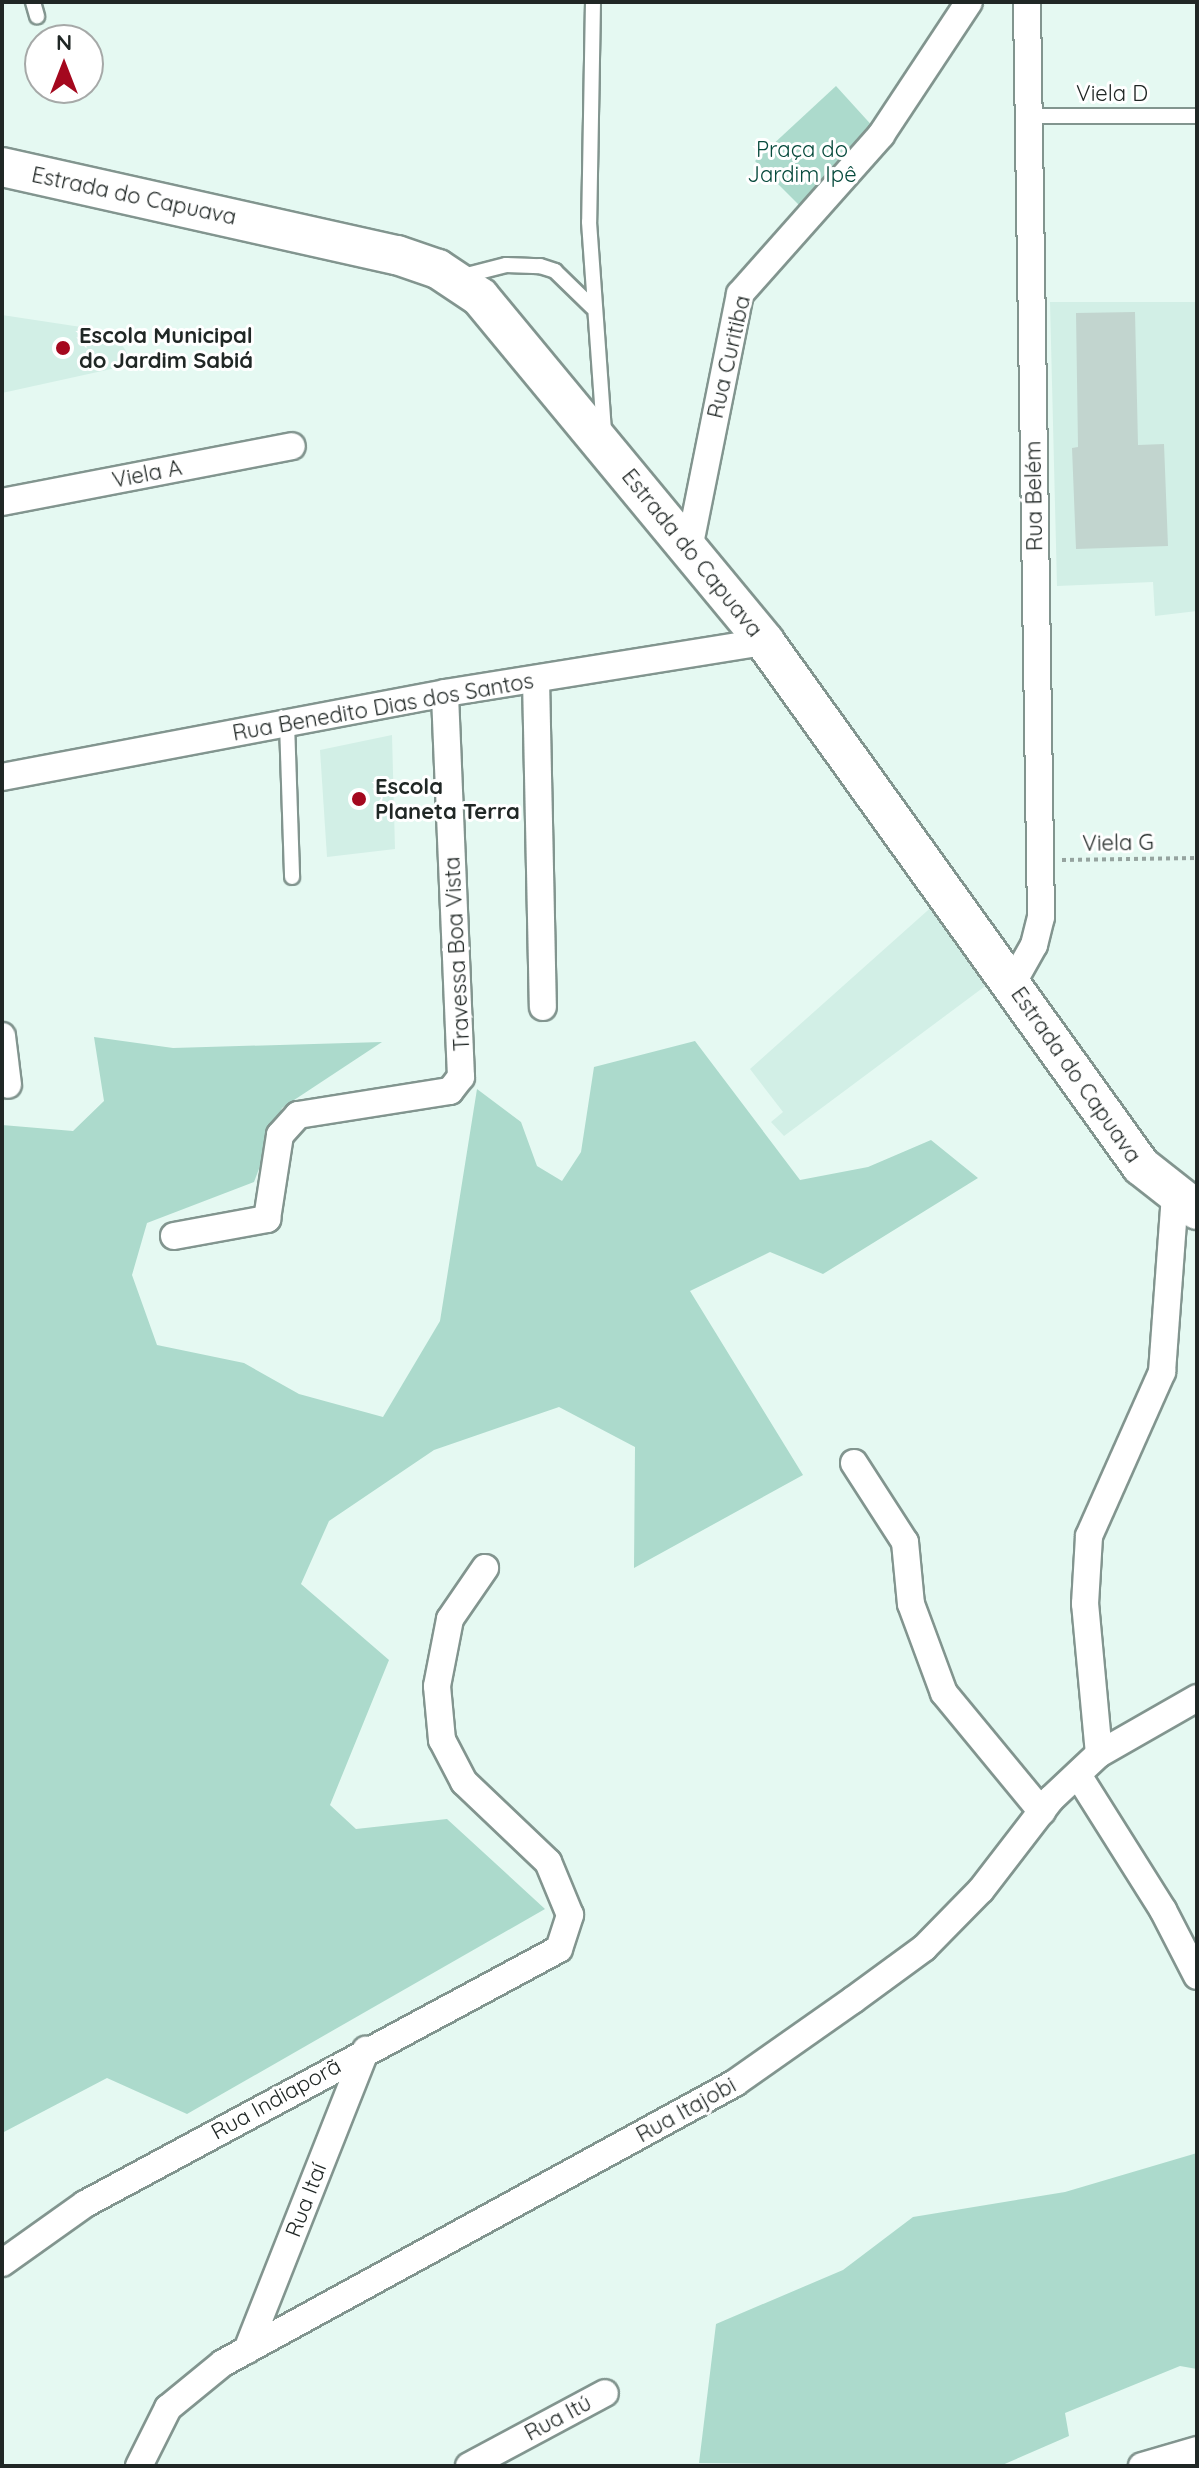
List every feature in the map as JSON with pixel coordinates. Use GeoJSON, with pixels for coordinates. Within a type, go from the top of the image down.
{"type":"FeatureCollection","features":[{"type":"Feature","properties":{"kind":"street","name":"Rua Curitiba"},"geometry":{"type":"LineString","coordinates":[[689,549],[740,294],[881,135],[969,2]]}},
{"type":"Feature","properties":{"kind":"street","name":"Rua Belém"},"geometry":{"type":"LineString","coordinates":[[1012,984],[1039,929],[1027,2]]}},
{"type":"Feature","properties":{"kind":"street","name":"Estrada do Capuava"},"geometry":{"type":"LineString","coordinates":[[2,167],[397,255],[455,278],[480,297],[765,642],[1141,1166],[1186,1203]]}},
{"type":"Feature","properties":{"kind":"street","name":"Viela A"},"geometry":{"type":"LineString","coordinates":[[2,502],[292,446]]}},
{"type":"Feature","properties":{"kind":"street","name":"Rua Benedito Dias dos Santos"},"geometry":{"type":"LineString","coordinates":[[2,777],[445,693],[765,642]]}},
{"type":"Feature","properties":{"kind":"street"},"geometry":{"type":"LineString","coordinates":[[536,679],[543,1007]]}},
{"type":"Feature","properties":{"kind":"street","name":"Travessa Boa Vista"},"geometry":{"type":"LineString","coordinates":[[174,1236],[267,1219],[280,1135],[298,1115],[450,1091],[461,1077],[445,693]]}},
{"type":"Feature","properties":{"kind":"street"},"geometry":{"type":"LineString","coordinates":[[2,1036],[8,1085]]}},
{"type":"Feature","properties":{"kind":"street"},"geometry":{"type":"LineString","coordinates":[[1099,1754],[1085,1604],[1089,1536],[1162,1372],[1186,1203]]}},
{"type":"Feature","properties":{"kind":"street"},"geometry":{"type":"LineString","coordinates":[[854,1463],[905,1542],[911,1604],[944,1693],[1042,1812]]}},
{"type":"Feature","properties":{"kind":"street","name":"Rua Indiaporã"},"geometry":{"type":"LineString","coordinates":[[2,2263],[85,2204],[366,2050],[559,1949],[570,1915],[548,1862],[464,1782],[442,1740],[437,1686],[450,1619],[485,1568]]}},
{"type":"Feature","properties":{"kind":"street","name":"Rua Itajobi"},"geometry":{"type":"LineString","coordinates":[[139,2466],[168,2408],[223,2363],[735,2083],[924,1948],[981,1890],[1042,1812],[1099,1754],[1197,1698]]}},
{"type":"Feature","properties":{"kind":"street"},"geometry":{"type":"LineString","coordinates":[[1078,1775],[1163,1910],[1197,1976]]}},
{"type":"Feature","properties":{"kind":"street","name":"Rua Itaí"},"geometry":{"type":"LineString","coordinates":[[247,2350],[366,2050]]}},
{"type":"Feature","properties":{"kind":"street","name":"Rua Itú"},"geometry":{"type":"LineString","coordinates":[[469,2466],[605,2393]]}},
{"type":"Feature","properties":{"kind":"street"},"geometry":{"type":"LineString","coordinates":[[1142,2466],[1197,2450]]}},
{"type":"Feature","properties":{"kind":"lane"},"geometry":{"type":"LineString","coordinates":[[593,2],[592,307],[606,448]]}},
{"type":"Feature","properties":{"kind":"lane","name":"Viela D"},"geometry":{"type":"LineString","coordinates":[[1028,116],[1197,116]]}},
{"type":"Feature","properties":{"kind":"lane"},"geometry":{"type":"LineString","coordinates":[[455,278],[506,265],[540,266],[555,271],[592,307]]}},
{"type":"Feature","properties":{"kind":"lane"},"geometry":{"type":"LineString","coordinates":[[287,723],[292,877]]}},
{"type":"Feature","properties":{"kind":"path","name":"Viela G"},"geometry":{"type":"LineString","coordinates":[[1040,861],[1197,858]]}},
{"type":"Feature","properties":{"kind":"shaded area"},"geometry":{"type":"Polygon","coordinates":[[[1050,302],[1197,302],[1197,611],[1155,616],[1153,582],[1057,586],[1050,302]]]}},
{"type":"Feature","properties":{"kind":"shaded area","name":"Escola Municipal do Jardim Sabiá"},"geometry":{"type":"Polygon","coordinates":[[[2,315],[114,332],[134,364],[2,393],[2,315]]]}},
{"type":"Feature","properties":{"kind":"shaded area","name":"Escola Planeta Terra"},"geometry":{"type":"Polygon","coordinates":[[[392,735],[395,849],[327,857],[320,750],[392,735]]]}},
{"type":"Feature","properties":{"kind":"shaded area"},"geometry":{"type":"Polygon","coordinates":[[[936,903],[992,981],[784,1136],[771,1122],[783,1112],[750,1069],[936,903]]]}},
{"type":"Feature","properties":{"kind":"green space","name":"Praça do Jardim Ipê"},"geometry":{"type":"Polygon","coordinates":[[[836,86],[876,130],[804,210],[755,161],[836,86]]]}},
{"type":"Feature","properties":{"kind":"green space"},"geometry":{"type":"Polygon","coordinates":[[[94,1037],[173,1048],[382,1042],[282,1108],[254,1182],[147,1223],[132,1275],[157,1345],[244,1363],[299,1394],[383,1417],[440,1321],[477,1089],[521,1122],[537,1166],[562,1181],[581,1152],[594,1067],[695,1041],[800,1180],[868,1167],[931,1140],[978,1178],[823,1274],[770,1252],[690,1291],[803,1475],[634,1568],[635,1447],[559,1407],[434,1450],[329,1521],[301,1584],[389,1660],[330,1805],[356,1829],[447,1819],[545,1909],[187,2114],[107,2078],[2,2133],[2,1125],[73,1131],[104,1101],[94,1037]]]}},
{"type":"Feature","properties":{"kind":"green space"},"geometry":{"type":"Polygon","coordinates":[[[1197,2153],[1197,2369],[1180,2366],[1065,2413],[1069,2436],[1000,2466],[699,2463],[716,2324],[843,2270],[913,2217],[1065,2192],[1197,2153]]]}},
{"type":"Feature","properties":{"kind":"building"},"geometry":{"type":"Polygon","coordinates":[[[1135,312],[1138,445],[1164,444],[1168,546],[1076,549],[1072,448],[1078,447],[1076,313],[1135,312]]]}},
{"type":"Feature","properties":{"kind":"place","name":"Escola Municipal do Jardim Sabiá"},"geometry":{"type":"Point","coordinates":[63,348]}},
{"type":"Feature","properties":{"kind":"place","name":"Escola Planeta Terra"},"geometry":{"type":"Point","coordinates":[359,799]}}]}
